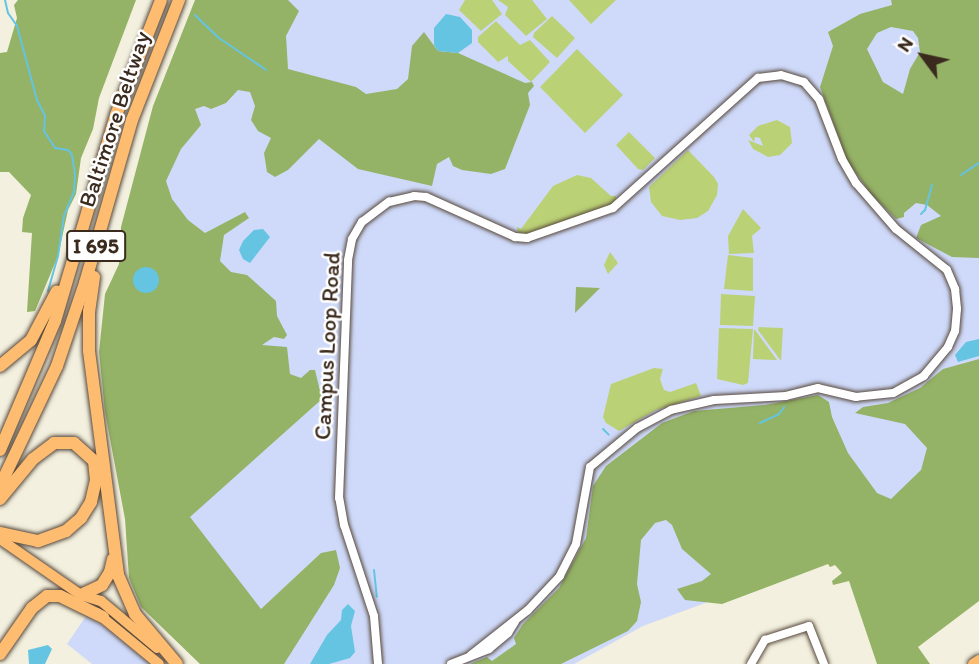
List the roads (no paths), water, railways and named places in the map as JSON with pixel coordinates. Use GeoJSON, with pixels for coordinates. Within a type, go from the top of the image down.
{"type":"FeatureCollection","features":[{"type":"Feature","properties":{"kind":"highway","name":"Baltimore Beltway"},"geometry":{"type":"LineString","coordinates":[[0,450],[55,321],[116,115],[161,0]]}},
{"type":"Feature","properties":{"kind":"highway","name":"Baltimore Beltway"},"geometry":{"type":"LineString","coordinates":[[0,486],[57,366],[85,283],[132,120],[179,0]]}},
{"type":"Feature","properties":{"kind":"highway"},"geometry":{"type":"LineString","coordinates":[[0,366],[31,340],[50,310],[116,115]]}},
{"type":"Feature","properties":{"kind":"highway"},"geometry":{"type":"LineString","coordinates":[[110,194],[92,288],[89,330],[114,552],[128,602],[143,625],[177,664]]}},
{"type":"Feature","properties":{"kind":"highway"},"geometry":{"type":"LineString","coordinates":[[0,499],[33,459],[54,443],[74,443],[94,461],[97,473],[94,495],[74,526],[56,537],[38,541],[2,537]]}},
{"type":"Feature","properties":{"kind":"highway"},"geometry":{"type":"LineString","coordinates":[[81,595],[97,590],[107,579],[114,552]]}},
{"type":"Feature","properties":{"kind":"highway"},"geometry":{"type":"LineString","coordinates":[[0,654],[32,608],[47,596],[60,596],[103,617]]}},
{"type":"Feature","properties":{"kind":"main road"},"geometry":{"type":"LineString","coordinates":[[2,537],[81,595],[153,662]]}},
{"type":"Feature","properties":{"kind":"main road"},"geometry":{"type":"LineString","coordinates":[[81,595],[101,601],[177,664]]}},
{"type":"Feature","properties":{"kind":"main road"},"geometry":{"type":"LineString","coordinates":[[973,664],[979,660]]}},
{"type":"Feature","properties":{"kind":"street","name":"Campus Loop Road"},"geometry":{"type":"LineString","coordinates":[[377,664],[374,615],[344,525],[339,498],[348,260],[352,239],[362,222],[389,202],[414,196],[426,197],[515,237],[527,238],[613,208],[758,78],[781,75],[804,82],[819,99],[838,149],[856,183],[897,229],[947,270],[957,309],[955,331],[948,347],[924,376],[893,393],[856,397],[818,388],[786,396],[714,400],[671,410],[637,428],[590,467],[578,537],[569,564],[545,594],[517,619],[471,655],[451,664]]}},
{"type":"Feature","properties":{"kind":"street"},"geometry":{"type":"LineString","coordinates":[[751,664],[765,640],[809,626],[824,664]]}},
{"type":"Feature","properties":{"kind":"water"},"geometry":{"type":"Polygon","coordinates":[[[446,14],[460,17],[472,30],[472,43],[458,53],[438,51],[434,45],[434,28],[446,14]]]}},
{"type":"Feature","properties":{"kind":"water"},"geometry":{"type":"Polygon","coordinates":[[[263,229],[270,237],[250,263],[243,259],[239,250],[243,241],[254,230],[263,229]]]}},
{"type":"Feature","properties":{"kind":"water"},"geometry":{"type":"Polygon","coordinates":[[[146,267],[155,271],[159,280],[155,289],[146,293],[137,289],[133,280],[137,271],[146,267]]]}},
{"type":"Feature","properties":{"kind":"water"},"geometry":{"type":"Polygon","coordinates":[[[979,339],[979,356],[958,362],[955,355],[966,342],[979,339]]]}},
{"type":"Feature","properties":{"kind":"water"},"geometry":{"type":"Polygon","coordinates":[[[348,604],[355,611],[351,626],[355,652],[350,658],[329,664],[310,664],[327,635],[341,620],[342,610],[348,604]]]}},
{"type":"Feature","properties":{"kind":"water"},"geometry":{"type":"Polygon","coordinates":[[[48,645],[52,649],[45,664],[29,664],[28,650],[48,645]]]}},
{"type":"Feature","properties":{"kind":"waterway"},"geometry":{"type":"LineString","coordinates":[[5,0],[8,13],[17,26],[37,100],[45,116],[44,131],[55,148],[68,150],[72,155],[75,174],[74,192],[64,216],[58,256],[48,292]]}},
{"type":"Feature","properties":{"kind":"waterway"},"geometry":{"type":"LineString","coordinates":[[195,15],[219,38],[266,70]]}},
{"type":"Feature","properties":{"kind":"waterway"},"geometry":{"type":"LineString","coordinates":[[961,175],[979,163]]}},
{"type":"Feature","properties":{"kind":"waterway"},"geometry":{"type":"LineString","coordinates":[[921,214],[925,210],[932,185]]}},
{"type":"Feature","properties":{"kind":"waterway"},"geometry":{"type":"LineString","coordinates":[[760,423],[779,414],[784,407]]}},
{"type":"Feature","properties":{"kind":"waterway"},"geometry":{"type":"LineString","coordinates":[[603,429],[609,435]]}},
{"type":"Feature","properties":{"kind":"waterway"},"geometry":{"type":"LineString","coordinates":[[374,570],[377,597]]}}]}
